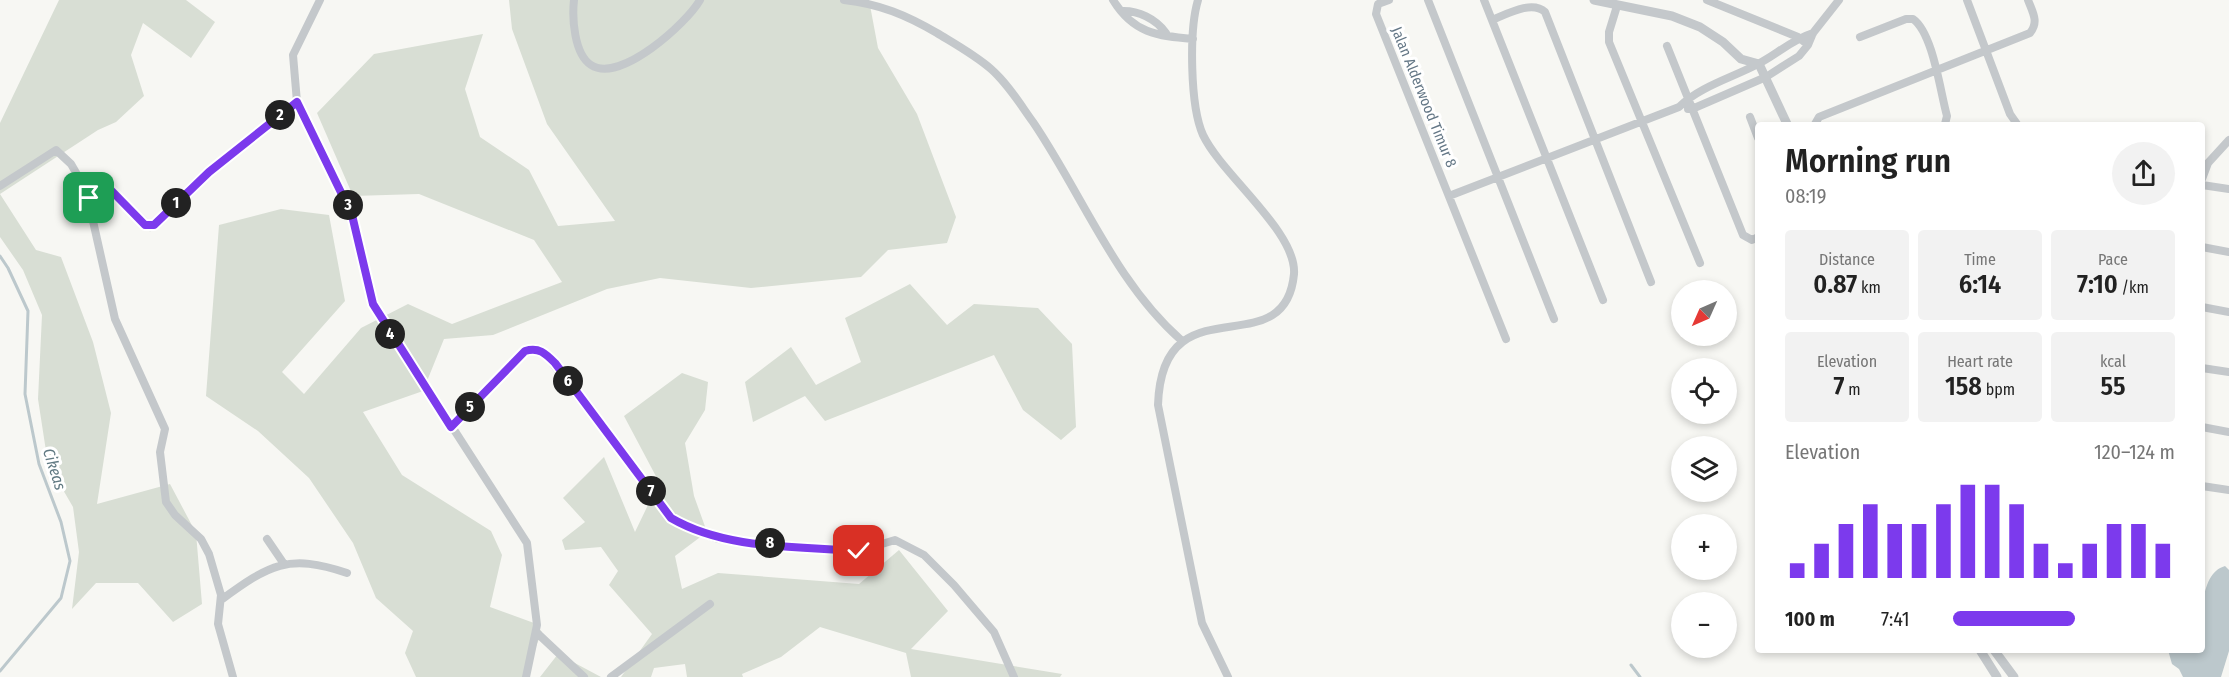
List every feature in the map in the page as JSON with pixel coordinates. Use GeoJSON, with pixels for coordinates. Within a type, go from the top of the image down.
{"type":"FeatureCollection","features":[{"type":"Feature","properties":{"kind":"street"},"geometry":{"type":"LineString","coordinates":[[320,0],[293,55],[297,102],[352,215],[373,304],[527,543],[533,578],[536,632],[526,677]]}},
{"type":"Feature","properties":{"kind":"street"},"geometry":{"type":"LineString","coordinates":[[574,0],[578,46],[590,64],[600,68],[621,64],[647,52],[677,28],[700,0]]}},
{"type":"Feature","properties":{"kind":"street"},"geometry":{"type":"LineString","coordinates":[[844,0],[874,3],[904,14],[989,68],[1008,87],[1051,149],[1105,242],[1144,302],[1181,340]]}},
{"type":"Feature","properties":{"kind":"street"},"geometry":{"type":"LineString","coordinates":[[1113,0],[1127,20],[1153,34],[1166,33],[1175,37],[1193,39]]}},
{"type":"Feature","properties":{"kind":"street"},"geometry":{"type":"LineString","coordinates":[[1198,0],[1192,18],[1195,108],[1203,135],[1228,172],[1281,236],[1293,257],[1294,274],[1284,304],[1274,316],[1259,322],[1207,331],[1181,340],[1166,361],[1159,381],[1158,405],[1202,623],[1228,677]]}},
{"type":"Feature","properties":{"kind":"street","name":"Jalan Alderwood Timur 8"},"geometry":{"type":"LineString","coordinates":[[1389,0],[1375,8],[1506,339]]}},
{"type":"Feature","properties":{"kind":"street"},"geometry":{"type":"LineString","coordinates":[[1428,0],[1554,319]]}},
{"type":"Feature","properties":{"kind":"street"},"geometry":{"type":"LineString","coordinates":[[1484,0],[1603,300]]}},
{"type":"Feature","properties":{"kind":"street"},"geometry":{"type":"LineString","coordinates":[[1594,0],[1672,16],[1700,27],[1741,59],[1758,64],[1786,122]]}},
{"type":"Feature","properties":{"kind":"street"},"geometry":{"type":"LineString","coordinates":[[1707,0],[1798,37],[1808,45]]}},
{"type":"Feature","properties":{"kind":"street"},"geometry":{"type":"LineString","coordinates":[[1678,107],[1692,109],[1766,77],[1799,56],[1808,45],[1813,33],[1839,0]]}},
{"type":"Feature","properties":{"kind":"street"},"geometry":{"type":"LineString","coordinates":[[1967,0],[2010,114],[2016,122]]}},
{"type":"Feature","properties":{"kind":"street"},"geometry":{"type":"LineString","coordinates":[[1816,122],[1819,117],[2030,33],[2036,27],[2036,20],[2028,0]]}},
{"type":"Feature","properties":{"kind":"street"},"geometry":{"type":"LineString","coordinates":[[1492,20],[1533,4],[1540,6],[1545,12],[1651,282]]}},
{"type":"Feature","properties":{"kind":"street"},"geometry":{"type":"LineString","coordinates":[[1617,6],[1609,32],[1609,42],[1700,263]]}},
{"type":"Feature","properties":{"kind":"street"},"geometry":{"type":"LineString","coordinates":[[1860,38],[1913,19],[1919,23],[1935,70],[1947,116],[1946,122]]}},
{"type":"Feature","properties":{"kind":"street"},"geometry":{"type":"LineString","coordinates":[[1449,196],[1678,107],[1688,98],[1758,64],[1798,37],[1813,33]]}},
{"type":"Feature","properties":{"kind":"street"},"geometry":{"type":"LineString","coordinates":[[1667,46],[1747,238],[1755,238]]}},
{"type":"Feature","properties":{"kind":"street"},"geometry":{"type":"LineString","coordinates":[[84,185],[100,179],[150,227],[209,172],[297,102]]}},
{"type":"Feature","properties":{"kind":"street"},"geometry":{"type":"LineString","coordinates":[[1749,117],[1755,131]]}},
{"type":"Feature","properties":{"kind":"street"},"geometry":{"type":"LineString","coordinates":[[2205,171],[2208,163],[2229,140]]}},
{"type":"Feature","properties":{"kind":"street"},"geometry":{"type":"LineString","coordinates":[[0,186],[56,150],[67,159],[84,185],[115,319],[165,429],[160,452],[166,502],[206,546],[220,600],[218,619],[233,677]]}},
{"type":"Feature","properties":{"kind":"street"},"geometry":{"type":"LineString","coordinates":[[2205,185],[2229,189]]}},
{"type":"Feature","properties":{"kind":"street"},"geometry":{"type":"LineString","coordinates":[[2205,248],[2229,252]]}},
{"type":"Feature","properties":{"kind":"street"},"geometry":{"type":"LineString","coordinates":[[2205,308],[2229,312]]}},
{"type":"Feature","properties":{"kind":"street"},"geometry":{"type":"LineString","coordinates":[[451,427],[525,351],[534,349],[544,352],[671,518],[687,528],[718,538],[859,551],[895,540],[924,555],[954,585],[994,632],[1014,677]]}},
{"type":"Feature","properties":{"kind":"street"},"geometry":{"type":"LineString","coordinates":[[2205,368],[2229,372]]}},
{"type":"Feature","properties":{"kind":"street"},"geometry":{"type":"LineString","coordinates":[[2205,428],[2229,432]]}},
{"type":"Feature","properties":{"kind":"street"},"geometry":{"type":"LineString","coordinates":[[2205,486],[2229,490]]}},
{"type":"Feature","properties":{"kind":"street"},"geometry":{"type":"LineString","coordinates":[[267,539],[284,564]]}},
{"type":"Feature","properties":{"kind":"street"},"geometry":{"type":"LineString","coordinates":[[220,600],[269,568],[284,564],[308,563],[347,573]]}},
{"type":"Feature","properties":{"kind":"street"},"geometry":{"type":"LineString","coordinates":[[611,677],[710,604]]}},
{"type":"Feature","properties":{"kind":"street"},"geometry":{"type":"LineString","coordinates":[[536,632],[584,677]]}},
{"type":"Feature","properties":{"kind":"street"},"geometry":{"type":"LineString","coordinates":[[1982,653],[1997,677]]}},
{"type":"Feature","properties":{"kind":"street"},"geometry":{"type":"LineString","coordinates":[[1996,653],[2014,677]]}},
{"type":"Feature","properties":{"kind":"shaded area"},"geometry":{"type":"Polygon","coordinates":[[[59,0],[186,0],[215,22],[191,58],[143,23],[131,55],[144,96],[116,122],[98,130],[0,194],[0,123],[59,0]]]}},
{"type":"Feature","properties":{"kind":"shaded area"},"geometry":{"type":"Polygon","coordinates":[[[509,0],[869,0],[878,48],[917,114],[956,217],[947,243],[888,250],[861,277],[751,288],[660,278],[607,289],[493,335],[444,339],[423,391],[363,412],[402,475],[491,531],[502,555],[490,607],[534,623],[542,632],[523,677],[416,677],[405,653],[413,631],[376,598],[353,543],[309,478],[258,431],[206,396],[219,225],[281,209],[329,215],[345,301],[282,372],[304,394],[361,328],[408,304],[452,324],[562,282],[534,240],[419,194],[353,196],[317,113],[374,54],[483,34],[465,89],[480,137],[529,170],[558,226],[615,221],[547,124],[512,29],[509,0]]]}},
{"type":"Feature","properties":{"kind":"shaded area"},"geometry":{"type":"Polygon","coordinates":[[[0,194],[36,250],[61,257],[93,342],[111,413],[97,504],[170,484],[196,533],[202,604],[173,622],[138,583],[96,583],[72,609],[79,552],[73,507],[48,464],[38,399],[42,315],[23,270],[0,237],[0,194]]]}},
{"type":"Feature","properties":{"kind":"shaded area"},"geometry":{"type":"Polygon","coordinates":[[[910,284],[947,325],[974,304],[1038,308],[1072,344],[1076,427],[1061,440],[1023,410],[994,355],[825,421],[805,396],[753,422],[745,382],[791,347],[816,385],[861,362],[845,318],[910,284]]]}},
{"type":"Feature","properties":{"kind":"shaded area"},"geometry":{"type":"Polygon","coordinates":[[[682,373],[708,382],[705,410],[685,443],[694,496],[707,532],[675,556],[682,589],[718,573],[859,584],[899,550],[948,611],[911,649],[1062,674],[1060,677],[911,677],[906,653],[820,627],[781,657],[742,674],[743,677],[687,677],[685,664],[654,668],[651,677],[621,677],[652,634],[609,585],[618,571],[601,547],[565,550],[562,540],[585,522],[563,498],[604,457],[635,532],[659,482],[624,416],[682,373]]]}},
{"type":"Feature","properties":{"kind":"shaded area"},"geometry":{"type":"Polygon","coordinates":[[[2225,566],[2229,570],[2229,651],[2221,677],[2183,677],[2179,669],[2172,664],[2169,653],[2205,653],[2205,590],[2216,571],[2225,566]]]}},
{"type":"Feature","properties":{"kind":"shaded area"},"geometry":{"type":"Polygon","coordinates":[[[558,654],[601,677],[540,677],[558,654]]]}},
{"type":"Feature","properties":{"kind":"waterway","name":"Cikeas"},"geometry":{"type":"LineString","coordinates":[[0,256],[28,311],[25,394],[39,464],[61,522],[70,561],[61,598],[0,671]]}},
{"type":"Feature","properties":{"kind":"waterway"},"geometry":{"type":"LineString","coordinates":[[1631,665],[1640,677]]}},
{"type":"Feature","properties":{"kind":"route"},"geometry":{"type":"LineString","coordinates":[[89,198],[84,185],[100,179],[145,225],[150,227],[209,172],[297,102],[352,215],[373,304],[451,427],[525,351],[534,349],[544,352],[555,363],[671,518],[687,528],[718,538],[859,551]]}}]}
